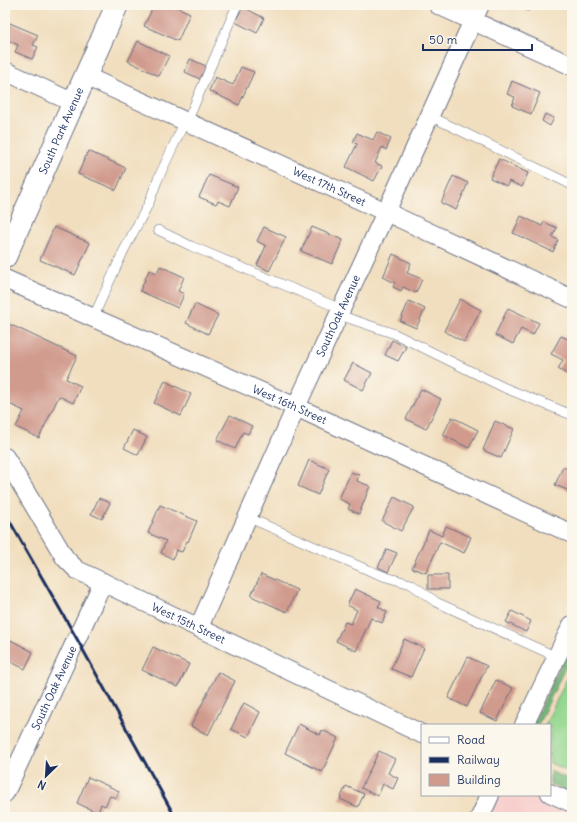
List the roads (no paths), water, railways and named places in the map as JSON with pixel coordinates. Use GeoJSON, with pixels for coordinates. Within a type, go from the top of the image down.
{"type":"FeatureCollection","features":[{"type":"Feature","properties":{"kind":"street","name":"South Park Avenue"},"geometry":{"type":"LineString","coordinates":[[5,257],[117,5]]}},
{"type":"Feature","properties":{"kind":"street"},"geometry":{"type":"LineString","coordinates":[[438,5],[477,13],[572,66]]}},
{"type":"Feature","properties":{"kind":"street","name":"SouthOak Avenue"},"geometry":{"type":"LineString","coordinates":[[199,627],[296,407],[477,13]]}},
{"type":"Feature","properties":{"kind":"street"},"geometry":{"type":"LineString","coordinates":[[5,71],[74,103]]}},
{"type":"Feature","properties":{"kind":"street","name":"West 17th Street"},"geometry":{"type":"LineString","coordinates":[[85,76],[386,212],[572,299]]}},
{"type":"Feature","properties":{"kind":"street","name":"West 16th Street"},"geometry":{"type":"LineString","coordinates":[[5,279],[296,407],[572,534]]}},
{"type":"Feature","properties":{"kind":"street","name":"West 15th Street"},"geometry":{"type":"LineString","coordinates":[[5,457],[65,558],[77,570],[421,734]]}},
{"type":"Feature","properties":{"kind":"street","name":"South Oak Avenue"},"geometry":{"type":"LineString","coordinates":[[5,793],[103,582]]}},
{"type":"Feature","properties":{"kind":"street"},"geometry":{"type":"LineString","coordinates":[[524,724],[572,625]]}},
{"type":"Feature","properties":{"kind":"street"},"geometry":{"type":"LineString","coordinates":[[551,793],[572,803]]}},
{"type":"Feature","properties":{"kind":"street"},"geometry":{"type":"LineString","coordinates":[[480,817],[490,796]]}},
{"type":"Feature","properties":{"kind":"lane"},"geometry":{"type":"LineString","coordinates":[[93,318],[124,250],[149,203],[157,181],[186,122],[237,5]]}},
{"type":"Feature","properties":{"kind":"lane"},"geometry":{"type":"LineString","coordinates":[[430,116],[572,185]]}},
{"type":"Feature","properties":{"kind":"lane"},"geometry":{"type":"LineString","coordinates":[[158,230],[340,312],[395,334],[505,388],[572,415]]}},
{"type":"Feature","properties":{"kind":"lane"},"geometry":{"type":"LineString","coordinates":[[247,517],[374,572],[411,584],[436,602],[557,657]]}},
{"type":"Feature","properties":{"kind":"railway"},"geometry":{"type":"LineString","coordinates":[[5,513],[77,639],[175,817]]}}]}
